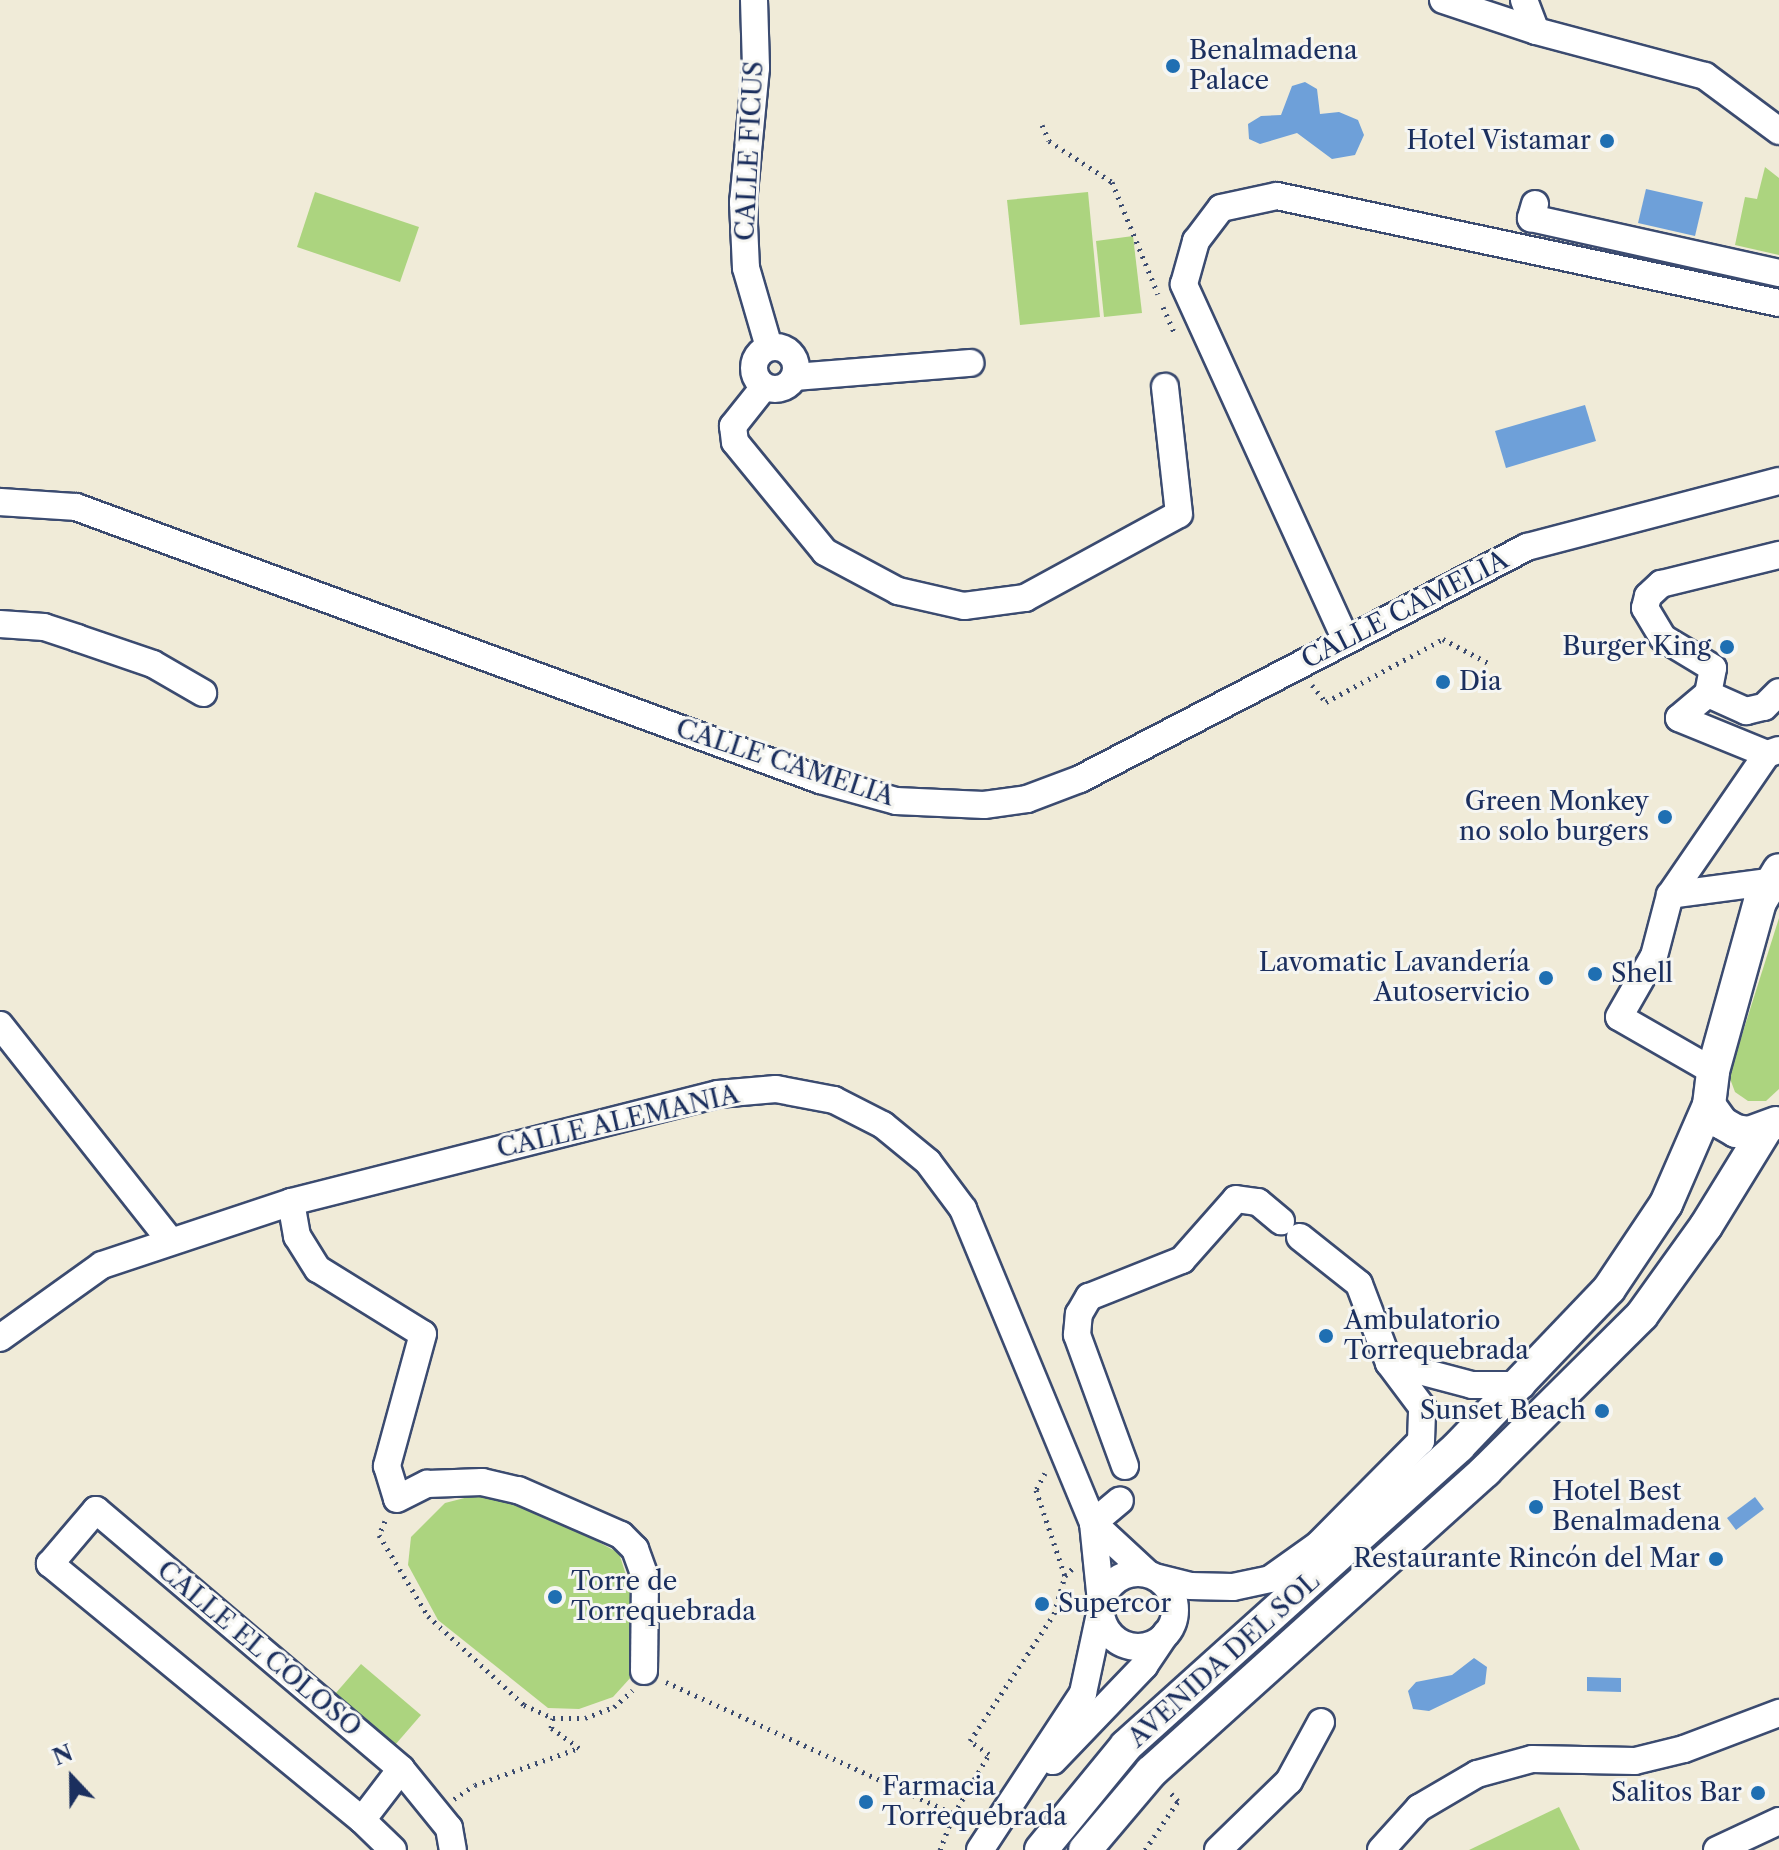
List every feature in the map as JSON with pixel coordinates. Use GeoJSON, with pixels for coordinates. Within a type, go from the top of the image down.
{"type":"FeatureCollection","features":[{"type":"Feature","properties":{"kind":"main road","name":"AVENIDA DEL SOL"},"geometry":{"type":"LineString","coordinates":[[1041,1850],[1126,1746],[1459,1446],[1522,1385],[1609,1289],[1709,1105],[1713,1071],[1773,876]]}},
{"type":"Feature","properties":{"kind":"main road"},"geometry":{"type":"LineString","coordinates":[[1709,1105],[1722,1123],[1736,1131],[1772,1126]]}},
{"type":"Feature","properties":{"kind":"main road","name":"AVENIDA DEL SOL"},"geometry":{"type":"LineString","coordinates":[[1085,1850],[1151,1772],[1485,1471],[1642,1315],[1772,1126]]}},
{"type":"Feature","properties":{"kind":"street","name":"CALLE FICUS"},"geometry":{"type":"LineString","coordinates":[[754,0],[756,68],[743,202],[746,268],[769,347]]}},
{"type":"Feature","properties":{"kind":"street"},"geometry":{"type":"LineString","coordinates":[[1443,0],[1536,31],[1705,76],[1779,131]]}},
{"type":"Feature","properties":{"kind":"street"},"geometry":{"type":"LineString","coordinates":[[1524,0],[1536,31]]}},
{"type":"Feature","properties":{"kind":"street"},"geometry":{"type":"LineString","coordinates":[[1345,638],[1184,284],[1196,241],[1221,208],[1277,196],[1779,303]]}},
{"type":"Feature","properties":{"kind":"street"},"geometry":{"type":"LineString","coordinates":[[1535,204],[1531,218],[1779,273]]}},
{"type":"Feature","properties":{"kind":"street"},"geometry":{"type":"LineString","coordinates":[[764,387],[754,369],[758,356],[769,347],[783,348],[794,357],[795,377]]}},
{"type":"Feature","properties":{"kind":"street"},"geometry":{"type":"LineString","coordinates":[[764,387],[779,389],[795,377],[970,363]]}},
{"type":"Feature","properties":{"kind":"street"},"geometry":{"type":"LineString","coordinates":[[764,387],[733,426],[735,442],[825,552],[898,591],[964,606],[1025,598],[1179,514],[1165,387]]}},
{"type":"Feature","properties":{"kind":"street","name":"CALLE CAMELIA"},"geometry":{"type":"LineString","coordinates":[[0,502],[76,507],[706,740],[896,801],[984,805],[1027,799],[1180,731],[1345,638],[1527,547],[1779,481]]}},
{"type":"Feature","properties":{"kind":"street"},"geometry":{"type":"LineString","coordinates":[[1713,1071],[1619,1017],[1650,964],[1670,895],[1773,752],[1679,718],[1708,694],[1713,668],[1663,638],[1645,608],[1648,596],[1661,584],[1779,555]]}},
{"type":"Feature","properties":{"kind":"street"},"geometry":{"type":"LineString","coordinates":[[0,624],[66,634],[153,664],[203,693]]}},
{"type":"Feature","properties":{"kind":"street"},"geometry":{"type":"LineString","coordinates":[[1708,694],[1746,711],[1764,707],[1779,692]]}},
{"type":"Feature","properties":{"kind":"street"},"geometry":{"type":"LineString","coordinates":[[1670,895],[1773,876]]}},
{"type":"Feature","properties":{"kind":"street"},"geometry":{"type":"LineString","coordinates":[[5,1043],[169,1239]]}},
{"type":"Feature","properties":{"kind":"street","name":"CALLE ALEMANIA"},"geometry":{"type":"LineString","coordinates":[[0,1338],[102,1265],[169,1239],[291,1202],[718,1094],[776,1089],[834,1100],[883,1125],[928,1162],[963,1209],[1094,1534],[1153,1576]]}},
{"type":"Feature","properties":{"kind":"street"},"geometry":{"type":"LineString","coordinates":[[1125,1466],[1077,1335],[1078,1295],[1089,1297],[1182,1260],[1236,1199],[1258,1202],[1359,1284],[1368,1299],[1389,1363],[1422,1407],[1421,1441],[1316,1547]]}},
{"type":"Feature","properties":{"kind":"street"},"geometry":{"type":"LineString","coordinates":[[291,1202],[297,1236],[318,1269],[423,1334],[387,1466],[397,1499],[427,1484],[482,1482],[518,1490],[621,1535],[635,1549],[645,1577],[644,1671]]}},
{"type":"Feature","properties":{"kind":"street"},"geometry":{"type":"LineString","coordinates":[[1389,1363],[1472,1385],[1522,1385]]}},
{"type":"Feature","properties":{"kind":"street"},"geometry":{"type":"LineString","coordinates":[[980,1850],[1083,1693],[1101,1608],[1124,1575],[1153,1576],[1190,1586],[1233,1587],[1270,1579],[1459,1446]]}},
{"type":"Feature","properties":{"kind":"street"},"geometry":{"type":"LineString","coordinates":[[1120,1500],[1094,1534],[1101,1608],[1111,1636],[1132,1647],[1145,1646],[1166,1633]]}},
{"type":"Feature","properties":{"kind":"street","name":"CALLE EL COLOSO"},"geometry":{"type":"LineString","coordinates":[[362,1820],[50,1564],[96,1510],[401,1769],[420,1788],[449,1828],[453,1850]]}},
{"type":"Feature","properties":{"kind":"street"},"geometry":{"type":"LineString","coordinates":[[1006,1810],[1144,1666],[1166,1633],[1175,1611],[1173,1598],[1153,1576]]}},
{"type":"Feature","properties":{"kind":"street"},"geometry":{"type":"LineString","coordinates":[[1381,1850],[1419,1808],[1477,1774],[1532,1759],[1635,1761],[1684,1749],[1779,1713]]}},
{"type":"Feature","properties":{"kind":"street"},"geometry":{"type":"LineString","coordinates":[[1218,1850],[1289,1781],[1321,1722]]}},
{"type":"Feature","properties":{"kind":"street"},"geometry":{"type":"LineString","coordinates":[[393,1850],[362,1820],[401,1769]]}},
{"type":"Feature","properties":{"kind":"street"},"geometry":{"type":"LineString","coordinates":[[1717,1850],[1779,1821]]}},
{"type":"Feature","properties":{"kind":"path"},"geometry":{"type":"LineString","coordinates":[[1042,125],[1049,141],[1112,182],[1167,317]]}},
{"type":"Feature","properties":{"kind":"path"},"geometry":{"type":"LineString","coordinates":[[1296,666],[1326,702],[1443,639],[1492,665]]}},
{"type":"Feature","properties":{"kind":"path"},"geometry":{"type":"LineString","coordinates":[[1043,1459],[1047,1470],[1036,1490],[1065,1576]]}},
{"type":"Feature","properties":{"kind":"path"},"geometry":{"type":"LineString","coordinates":[[397,1499],[379,1535],[428,1616],[524,1705],[553,1718],[585,1718],[614,1707],[644,1671],[954,1814]]}},
{"type":"Feature","properties":{"kind":"path"},"geometry":{"type":"LineString","coordinates":[[940,1850],[954,1814],[989,1754],[970,1741],[1054,1614],[1065,1576],[1094,1534]]}},
{"type":"Feature","properties":{"kind":"path"},"geometry":{"type":"LineString","coordinates":[[436,1810],[475,1785],[579,1748],[551,1728],[553,1718]]}},
{"type":"Feature","properties":{"kind":"path"},"geometry":{"type":"LineString","coordinates":[[1145,1850],[1178,1801],[1164,1785]]}},
{"type":"Feature","properties":{"kind":"green space"},"geometry":{"type":"Polygon","coordinates":[[[1765,167],[1779,178],[1779,255],[1735,245],[1745,197],[1757,199],[1765,167]]]}},
{"type":"Feature","properties":{"kind":"green space"},"geometry":{"type":"Polygon","coordinates":[[[315,192],[419,227],[400,282],[297,247],[315,192]]]}},
{"type":"Feature","properties":{"kind":"green space"},"geometry":{"type":"Polygon","coordinates":[[[1088,192],[1100,317],[1020,325],[1007,200],[1088,192]]]}},
{"type":"Feature","properties":{"kind":"green space"},"geometry":{"type":"Polygon","coordinates":[[[1133,236],[1142,313],[1104,317],[1096,241],[1133,236]]]}},
{"type":"Feature","properties":{"kind":"green space"},"geometry":{"type":"Polygon","coordinates":[[[1779,918],[1779,1089],[1766,1101],[1748,1101],[1735,1092],[1729,1076],[1779,918]]]}},
{"type":"Feature","properties":{"kind":"green space"},"geometry":{"type":"Polygon","coordinates":[[[484,1493],[521,1501],[619,1553],[632,1594],[635,1640],[632,1676],[613,1697],[579,1709],[548,1708],[438,1620],[408,1565],[411,1537],[445,1503],[484,1493]]]}},
{"type":"Feature","properties":{"kind":"green space"},"geometry":{"type":"Polygon","coordinates":[[[361,1664],[421,1715],[395,1745],[335,1694],[361,1664]]]}},
{"type":"Feature","properties":{"kind":"green space"},"geometry":{"type":"Polygon","coordinates":[[[1559,1807],[1580,1850],[1469,1850],[1559,1807]]]}},
{"type":"Feature","properties":{"kind":"water"},"geometry":{"type":"Polygon","coordinates":[[[1305,82],[1317,89],[1320,114],[1339,112],[1358,120],[1364,135],[1355,155],[1332,159],[1297,133],[1260,144],[1249,139],[1248,124],[1261,116],[1281,115],[1292,86],[1305,82]]]}},
{"type":"Feature","properties":{"kind":"water"},"geometry":{"type":"Polygon","coordinates":[[[1646,189],[1703,202],[1695,236],[1638,223],[1646,189]]]}},
{"type":"Feature","properties":{"kind":"water"},"geometry":{"type":"Polygon","coordinates":[[[1585,405],[1596,441],[1506,468],[1495,431],[1585,405]]]}},
{"type":"Feature","properties":{"kind":"water"},"geometry":{"type":"Polygon","coordinates":[[[1755,1497],[1764,1509],[1736,1530],[1727,1518],[1755,1497]]]}},
{"type":"Feature","properties":{"kind":"water"},"geometry":{"type":"Polygon","coordinates":[[[1474,1658],[1487,1667],[1485,1684],[1429,1711],[1413,1709],[1408,1691],[1416,1682],[1452,1675],[1474,1658]]]}},
{"type":"Feature","properties":{"kind":"water"},"geometry":{"type":"Polygon","coordinates":[[[1587,1677],[1621,1678],[1621,1692],[1587,1691],[1587,1677]]]}},
{"type":"Feature","properties":{"kind":"place","name":"Benalmadena Palace"},"geometry":{"type":"Point","coordinates":[1173,66]}},
{"type":"Feature","properties":{"kind":"place","name":"Hotel Vistamar"},"geometry":{"type":"Point","coordinates":[1607,141]}},
{"type":"Feature","properties":{"kind":"place","name":"Burger King"},"geometry":{"type":"Point","coordinates":[1727,647]}},
{"type":"Feature","properties":{"kind":"place","name":"Dia"},"geometry":{"type":"Point","coordinates":[1443,682]}},
{"type":"Feature","properties":{"kind":"place","name":"Green Monkey no solo burgers"},"geometry":{"type":"Point","coordinates":[1665,817]}},
{"type":"Feature","properties":{"kind":"place","name":"Shell"},"geometry":{"type":"Point","coordinates":[1595,974]}},
{"type":"Feature","properties":{"kind":"place","name":"Lavomatic Lavandería Autoservicio"},"geometry":{"type":"Point","coordinates":[1546,978]}},
{"type":"Feature","properties":{"kind":"place","name":"Ambulatorio Torrequebrada"},"geometry":{"type":"Point","coordinates":[1326,1336]}},
{"type":"Feature","properties":{"kind":"place","name":"Sunset Beach"},"geometry":{"type":"Point","coordinates":[1602,1411]}},
{"type":"Feature","properties":{"kind":"place","name":"Hotel Best Benalmadena"},"geometry":{"type":"Point","coordinates":[1536,1507]}},
{"type":"Feature","properties":{"kind":"place","name":"Restaurante Rincón del Mar"},"geometry":{"type":"Point","coordinates":[1716,1559]}},
{"type":"Feature","properties":{"kind":"place","name":"Torre de Torrequebrada"},"geometry":{"type":"Point","coordinates":[555,1597]}},
{"type":"Feature","properties":{"kind":"place","name":"Supercor"},"geometry":{"type":"Point","coordinates":[1042,1604]}},
{"type":"Feature","properties":{"kind":"place","name":"Salitos Bar"},"geometry":{"type":"Point","coordinates":[1758,1793]}},
{"type":"Feature","properties":{"kind":"place","name":"Farmacia Torrequebrada"},"geometry":{"type":"Point","coordinates":[866,1802]}}]}
